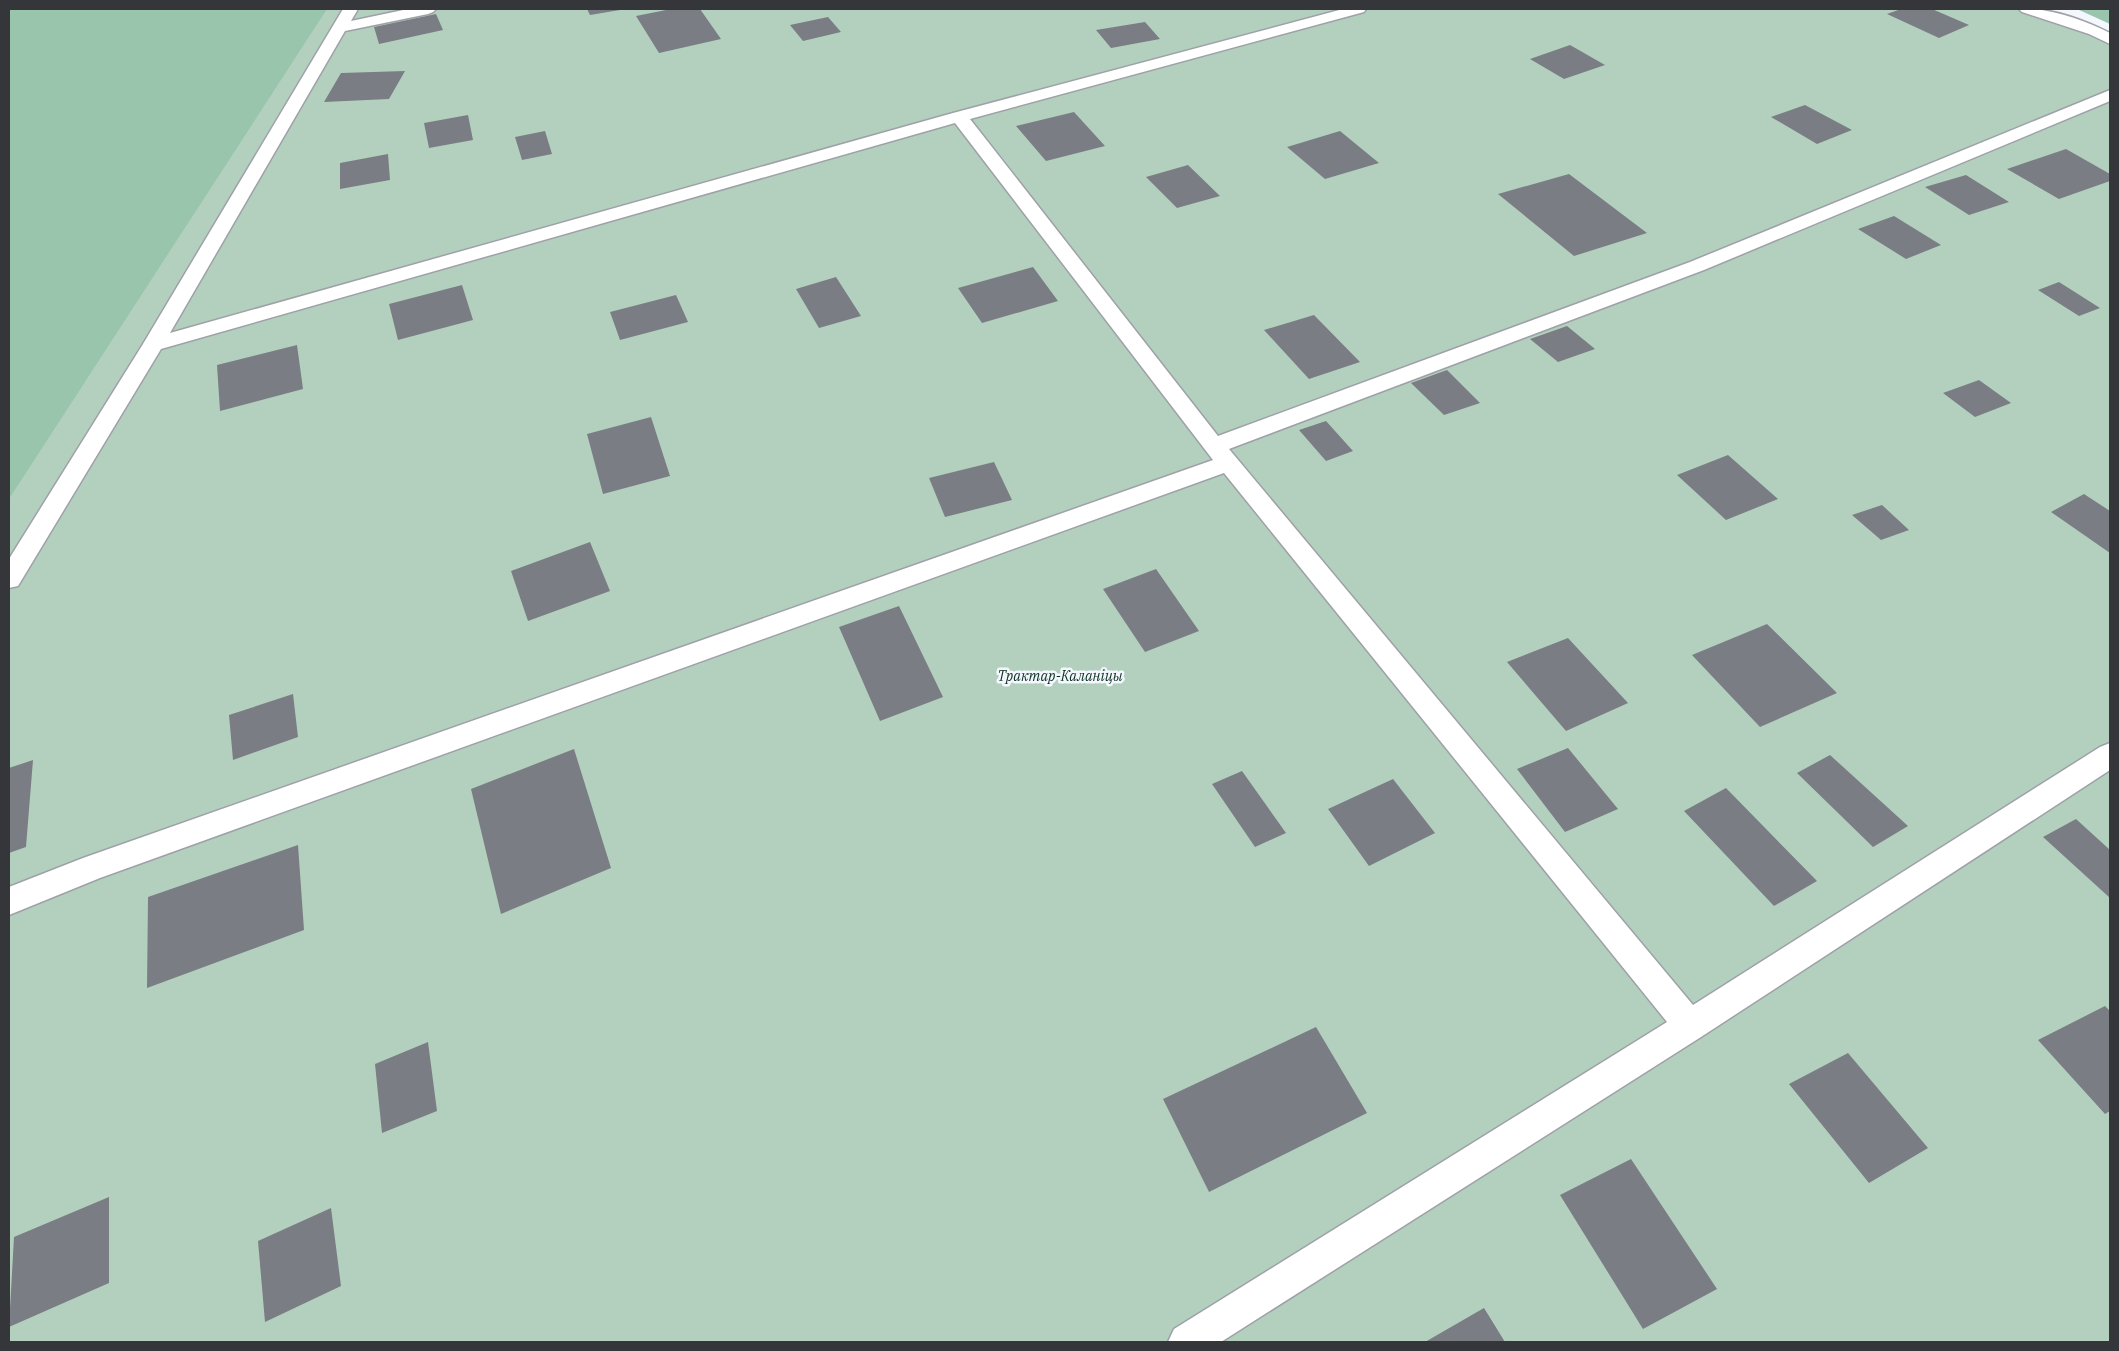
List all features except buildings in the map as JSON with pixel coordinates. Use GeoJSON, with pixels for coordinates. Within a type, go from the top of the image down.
{"type":"FeatureCollection","features":[{"type":"Feature","properties":{"kind":"lane"},"geometry":{"type":"LineString","coordinates":[[9,579],[153,344],[350,9]]}},
{"type":"Feature","properties":{"kind":"lane"},"geometry":{"type":"LineString","coordinates":[[339,28],[428,9]]}},
{"type":"Feature","properties":{"kind":"lane"},"geometry":{"type":"LineString","coordinates":[[153,344],[959,117],[1359,9]]}},
{"type":"Feature","properties":{"kind":"lane"},"geometry":{"type":"LineString","coordinates":[[2027,9],[2094,31],[2110,39]]}},
{"type":"Feature","properties":{"kind":"lane"},"geometry":{"type":"LineString","coordinates":[[9,901],[112,860],[1222,454],[1697,266],[2110,95]]}},
{"type":"Feature","properties":{"kind":"lane"},"geometry":{"type":"LineString","coordinates":[[959,117],[1222,454],[1690,1026]]}},
{"type":"Feature","properties":{"kind":"lane"},"geometry":{"type":"LineString","coordinates":[[1188,1342],[1690,1026],[2110,755]]}},
{"type":"Feature","properties":{"kind":"green space"},"geometry":{"type":"Polygon","coordinates":[[[9,9],[327,9],[9,499],[9,9]]]}},
{"type":"Feature","properties":{"kind":"green space","name":"Трактар-Каланіцы"},"geometry":{"type":"Polygon","coordinates":[[[303,9],[2043,9],[2110,41],[2110,1342],[9,1342],[9,435],[303,9]]]}},
{"type":"Feature","properties":{"kind":"green space"},"geometry":{"type":"Polygon","coordinates":[[[2077,9],[2110,9],[2110,24],[2077,9]]]}}]}
